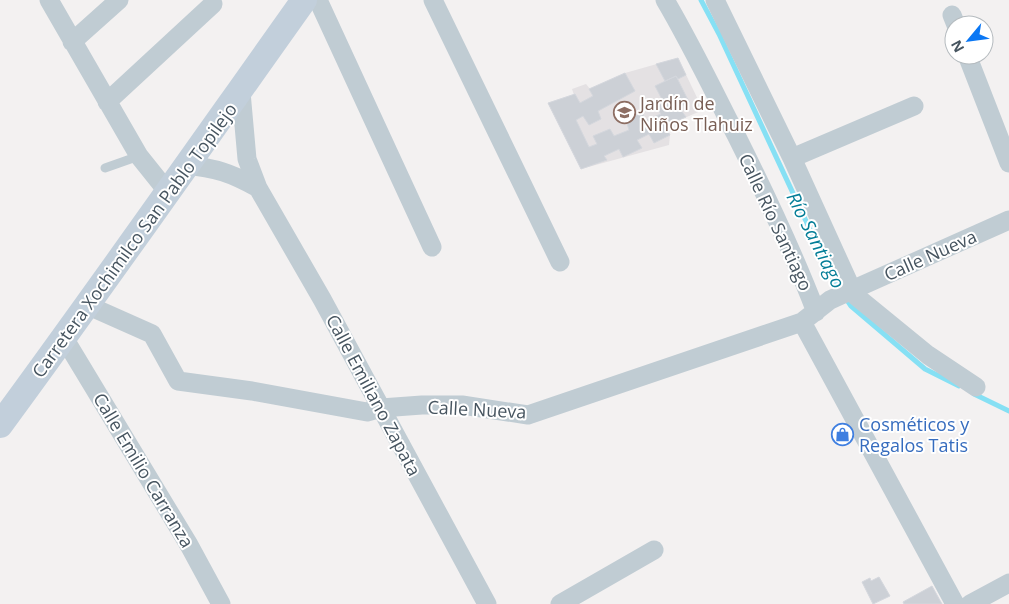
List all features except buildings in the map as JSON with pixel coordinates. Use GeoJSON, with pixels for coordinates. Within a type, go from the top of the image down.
{"type":"FeatureCollection","features":[{"type":"Feature","properties":{"kind":"main road","name":"Carretera Xochimilco San Pablo Topilejo"},"geometry":{"type":"LineString","coordinates":[[0,425],[89,306],[185,165],[241,92],[304,0]]}},
{"type":"Feature","properties":{"kind":"street"},"geometry":{"type":"LineString","coordinates":[[49,0],[139,156],[167,191]]}},
{"type":"Feature","properties":{"kind":"street"},"geometry":{"type":"LineString","coordinates":[[72,42],[119,0]]}},
{"type":"Feature","properties":{"kind":"street"},"geometry":{"type":"LineString","coordinates":[[318,0],[432,247]]}},
{"type":"Feature","properties":{"kind":"street"},"geometry":{"type":"LineString","coordinates":[[433,0],[560,262]]}},
{"type":"Feature","properties":{"kind":"street","name":"Calle Río Santiago"},"geometry":{"type":"LineString","coordinates":[[664,0],[703,69],[748,160],[800,269],[816,312],[955,604]]}},
{"type":"Feature","properties":{"kind":"street"},"geometry":{"type":"LineString","coordinates":[[715,0],[792,158],[850,291],[928,356],[976,387]]}},
{"type":"Feature","properties":{"kind":"street"},"geometry":{"type":"LineString","coordinates":[[107,102],[213,4]]}},
{"type":"Feature","properties":{"kind":"street"},"geometry":{"type":"LineString","coordinates":[[971,65],[1009,163]]}},
{"type":"Feature","properties":{"kind":"street","name":"Calle Emiliano Zapata"},"geometry":{"type":"LineString","coordinates":[[241,92],[247,159],[258,188],[381,408],[487,604]]}},
{"type":"Feature","properties":{"kind":"street"},"geometry":{"type":"LineString","coordinates":[[792,158],[914,106]]}},
{"type":"Feature","properties":{"kind":"street"},"geometry":{"type":"LineString","coordinates":[[185,165],[214,168],[258,188]]}},
{"type":"Feature","properties":{"kind":"street","name":"Calle Nueva"},"geometry":{"type":"LineString","coordinates":[[89,306],[152,334],[178,381],[252,391],[367,412],[381,408],[462,405],[528,415],[816,312],[850,291],[1009,220]]}},
{"type":"Feature","properties":{"kind":"street","name":"Calle Emilio Carranza"},"geometry":{"type":"LineString","coordinates":[[64,338],[189,545],[222,604]]}},
{"type":"Feature","properties":{"kind":"street"},"geometry":{"type":"LineString","coordinates":[[560,604],[654,550]]}},
{"type":"Feature","properties":{"kind":"street"},"geometry":{"type":"LineString","coordinates":[[970,604],[1009,583]]}},
{"type":"Feature","properties":{"kind":"lane"},"geometry":{"type":"LineString","coordinates":[[105,168],[139,156]]}},
{"type":"Feature","properties":{"kind":"shaded area","name":"Jardín de Niños Tlahuiz"},"geometry":{"type":"Polygon","coordinates":[[[678,58],[703,110],[666,126],[670,135],[669,145],[581,169],[548,103],[574,95],[572,89],[586,84],[590,89],[625,73],[678,58]]]}},
{"type":"Feature","properties":{"kind":"waterway","name":"Río Santiago"},"geometry":{"type":"LineString","coordinates":[[701,0],[719,34],[832,277],[840,290]]}},
{"type":"Feature","properties":{"kind":"waterway","name":"Río Santiago"},"geometry":{"type":"LineString","coordinates":[[845,297],[851,306],[925,369],[959,386]]}},
{"type":"Feature","properties":{"kind":"waterway","name":"Río Santiago"},"geometry":{"type":"LineString","coordinates":[[974,394],[1009,411]]}},
{"type":"Feature","properties":{"kind":"place","name":"Jardín de Niños Tlahuiz"},"geometry":{"type":"Point","coordinates":[624,113]}},
{"type":"Feature","properties":{"kind":"place","name":"Cosméticos y Regalos Tatis"},"geometry":{"type":"Point","coordinates":[843,434]}}]}
